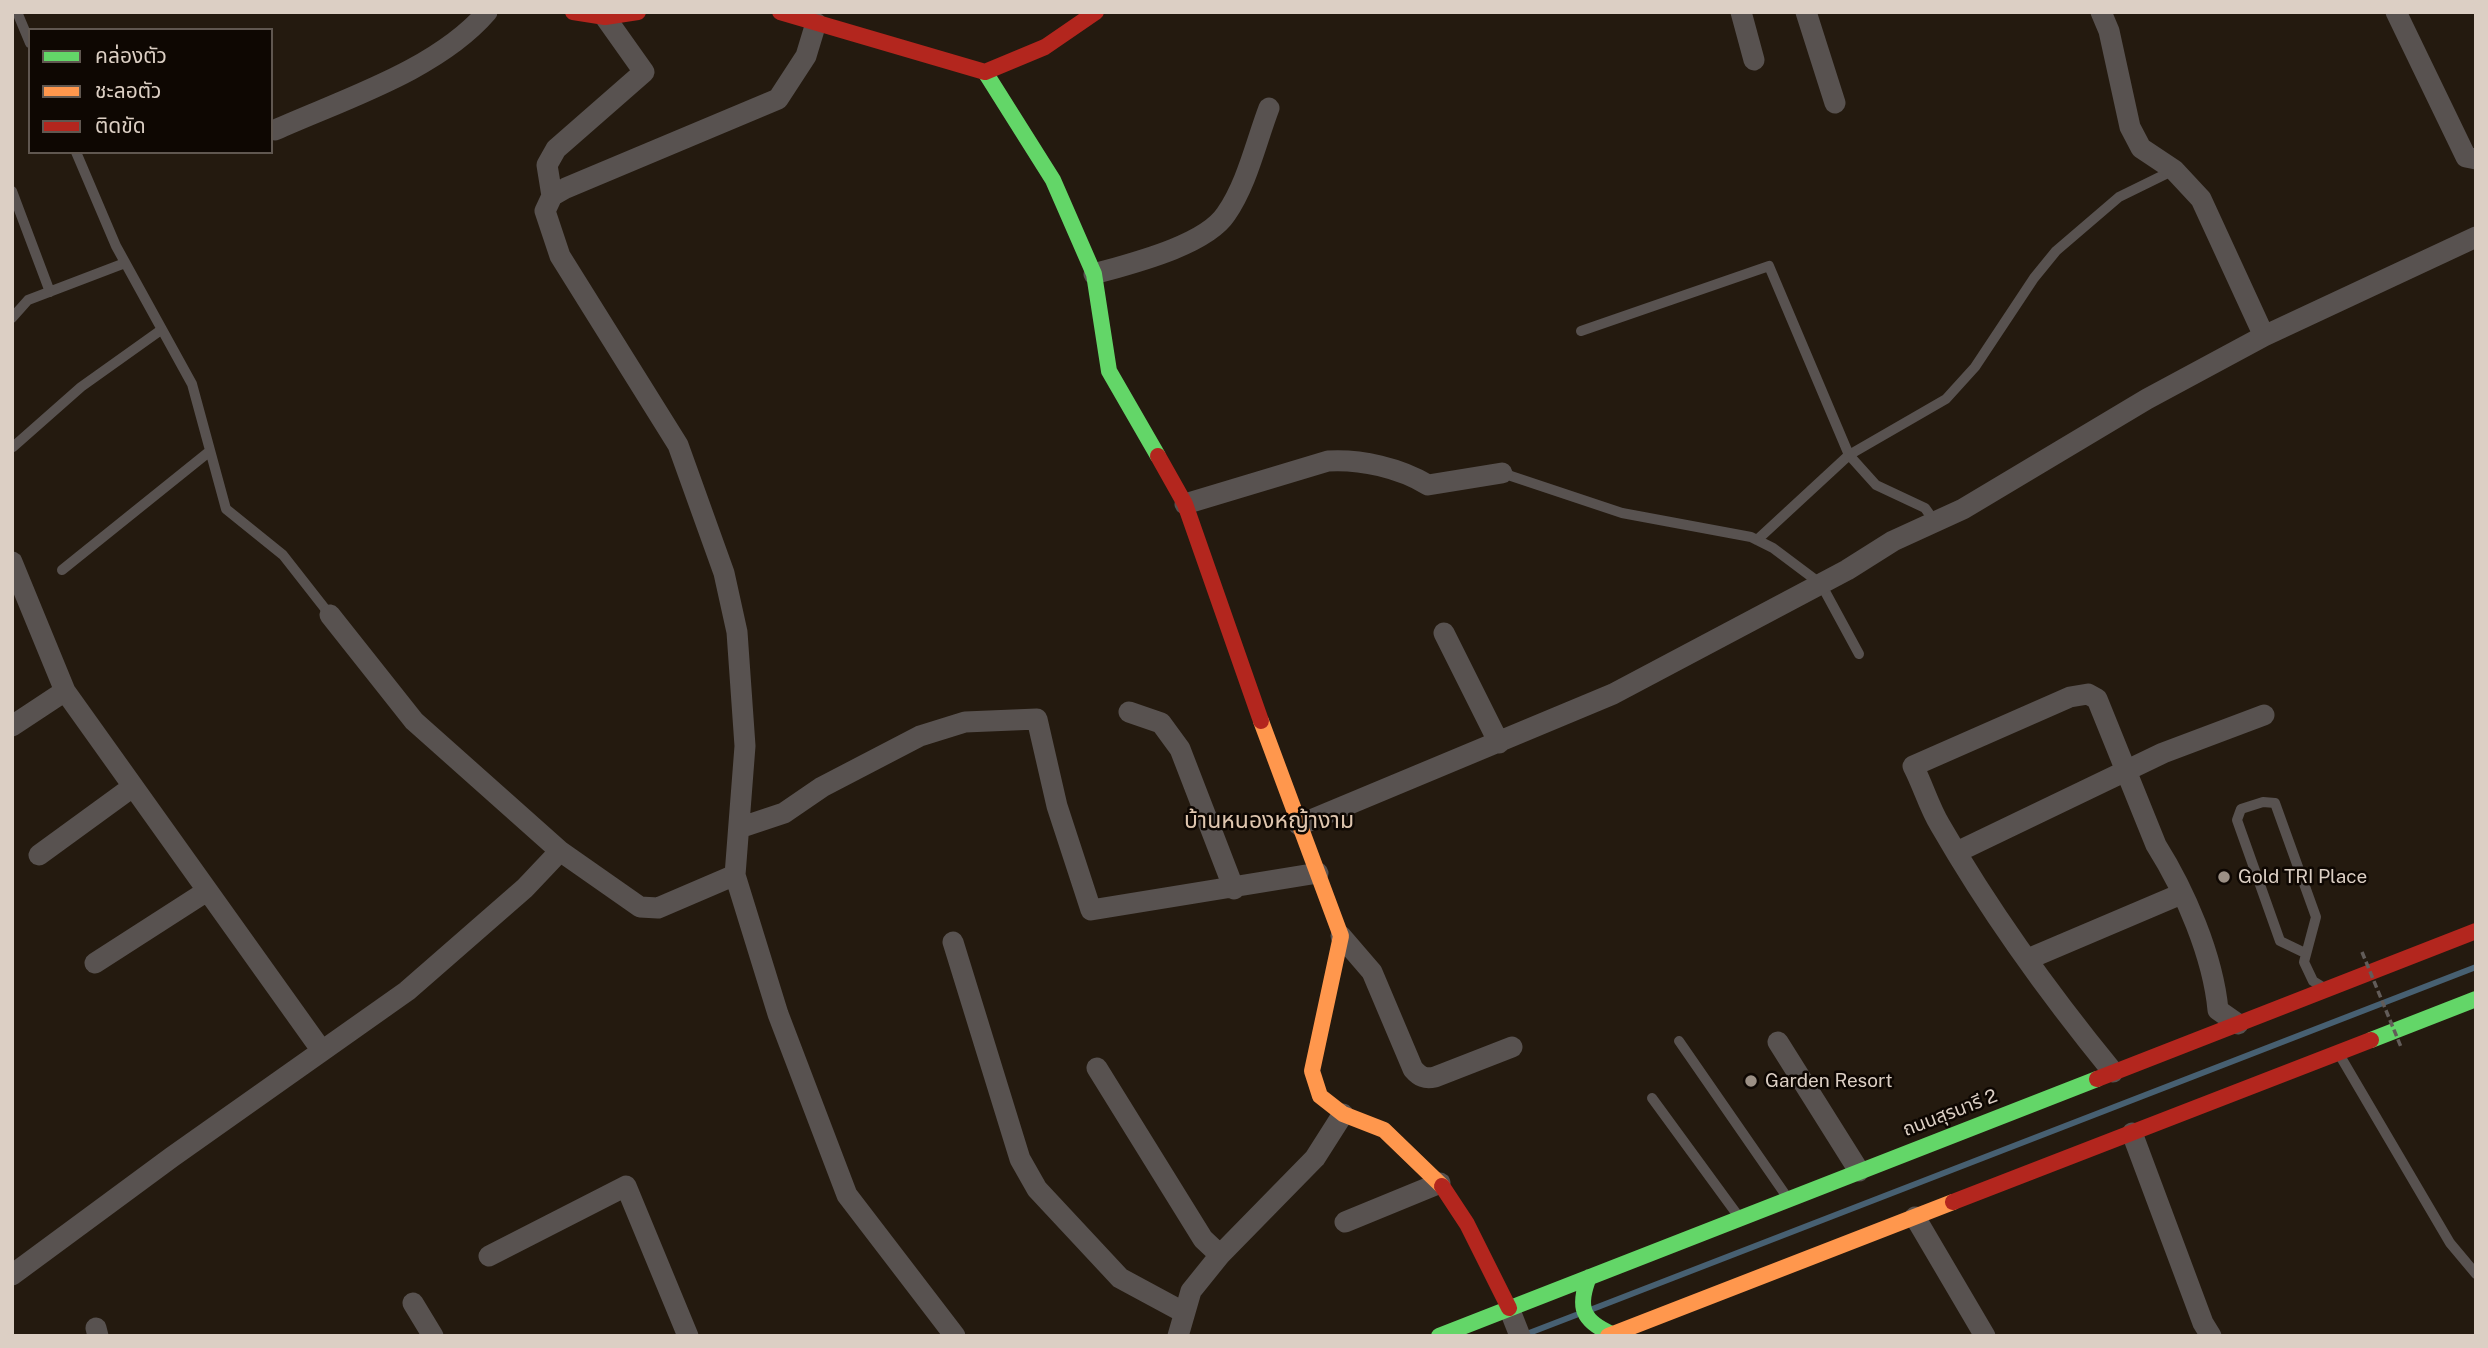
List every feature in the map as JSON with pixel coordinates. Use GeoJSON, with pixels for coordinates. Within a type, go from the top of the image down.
{"type":"FeatureCollection","features":[{"type":"Feature","properties":{"kind":"main road"},"geometry":{"type":"LineString","coordinates":[[573,12],[605,17],[638,12]]}},
{"type":"Feature","properties":{"kind":"main road"},"geometry":{"type":"LineString","coordinates":[[780,12],[985,72],[1045,47],[1096,12]]}},
{"type":"Feature","properties":{"kind":"main road"},"geometry":{"type":"LineString","coordinates":[[985,72],[1053,180],[1094,274],[1109,371],[1185,504],[1341,936],[1312,1072],[1320,1096],[1343,1114],[1384,1130],[1440,1183],[1467,1224],[1515,1322]]}},
{"type":"Feature","properties":{"kind":"main road","name":"ถนนสุรนารี 2"},"geometry":{"type":"LineString","coordinates":[[1439,1336],[1515,1322],[1589,1277],[2476,931]]}},
{"type":"Feature","properties":{"kind":"main road"},"geometry":{"type":"LineString","coordinates":[[1589,1277],[1581,1297],[1583,1317],[1605,1332],[1915,1217],[2476,999]]}},
{"type":"Feature","properties":{"kind":"street"},"geometry":{"type":"LineString","coordinates":[[275,130],[423,63],[470,32],[487,12]]}},
{"type":"Feature","properties":{"kind":"street"},"geometry":{"type":"LineString","coordinates":[[1741,12],[1754,60]]}},
{"type":"Feature","properties":{"kind":"street"},"geometry":{"type":"LineString","coordinates":[[1806,12],[1835,103]]}},
{"type":"Feature","properties":{"kind":"street"},"geometry":{"type":"LineString","coordinates":[[2101,12],[2109,31],[2130,127],[2141,148],[2174,170],[2201,199],[2264,337]]}},
{"type":"Feature","properties":{"kind":"street"},"geometry":{"type":"LineString","coordinates":[[2396,12],[2466,157],[2476,159]]}},
{"type":"Feature","properties":{"kind":"street"},"geometry":{"type":"LineString","coordinates":[[605,17],[644,72],[556,149],[547,165],[552,196],[545,211],[560,256],[678,445],[724,573],[737,632],[745,746],[735,875],[778,1014],[847,1195],[955,1336]]}},
{"type":"Feature","properties":{"kind":"street"},"geometry":{"type":"LineString","coordinates":[[552,196],[778,99],[806,56],[816,23]]}},
{"type":"Feature","properties":{"kind":"street"},"geometry":{"type":"LineString","coordinates":[[1094,274],[1152,256],[1217,224],[1234,197],[1269,108]]}},
{"type":"Feature","properties":{"kind":"street"},"geometry":{"type":"LineString","coordinates":[[1299,825],[1613,694],[1821,584],[1893,541],[1935,522],[2147,399],[2264,337],[2476,237]]}},
{"type":"Feature","properties":{"kind":"street"},"geometry":{"type":"LineString","coordinates":[[1185,504],[1328,461],[1340,460],[1410,474],[1428,485],[1502,473]]}},
{"type":"Feature","properties":{"kind":"street"},"geometry":{"type":"LineString","coordinates":[[14,570],[65,691],[131,788],[322,1051]]}},
{"type":"Feature","properties":{"kind":"street"},"geometry":{"type":"LineString","coordinates":[[330,615],[414,721],[560,851],[640,907],[659,908],[735,875]]}},
{"type":"Feature","properties":{"kind":"street"},"geometry":{"type":"LineString","coordinates":[[1444,633],[1499,743]]}},
{"type":"Feature","properties":{"kind":"street"},"geometry":{"type":"LineString","coordinates":[[12,726],[65,691]]}},
{"type":"Feature","properties":{"kind":"street"},"geometry":{"type":"LineString","coordinates":[[2113,1072],[2028,959],[1938,823],[1913,766],[2070,696],[2088,694],[2097,699],[2156,845],[2181,894],[2215,974],[2218,1010],[2238,1024]]}},
{"type":"Feature","properties":{"kind":"street"},"geometry":{"type":"LineString","coordinates":[[1129,712],[1161,723],[1180,749],[1234,888]]}},
{"type":"Feature","properties":{"kind":"street"},"geometry":{"type":"LineString","coordinates":[[1957,852],[2128,773],[2163,754],[2264,715]]}},
{"type":"Feature","properties":{"kind":"street"},"geometry":{"type":"LineString","coordinates":[[739,828],[784,813],[822,787],[919,736],[965,722],[1037,719],[1057,806],[1091,910],[1318,873]]}},
{"type":"Feature","properties":{"kind":"street"},"geometry":{"type":"LineString","coordinates":[[39,855],[131,788]]}},
{"type":"Feature","properties":{"kind":"street"},"geometry":{"type":"LineString","coordinates":[[12,1275],[407,991],[525,888],[560,851]]}},
{"type":"Feature","properties":{"kind":"street"},"geometry":{"type":"LineString","coordinates":[[95,962],[206,891]]}},
{"type":"Feature","properties":{"kind":"street"},"geometry":{"type":"LineString","coordinates":[[2028,959],[2181,894]]}},
{"type":"Feature","properties":{"kind":"street"},"geometry":{"type":"LineString","coordinates":[[1341,936],[1372,972],[1413,1069],[1419,1075],[1426,1079],[1436,1077],[1513,1047]]}},
{"type":"Feature","properties":{"kind":"street"},"geometry":{"type":"LineString","coordinates":[[953,942],[1020,1159],[1037,1189],[1120,1278],[1183,1312]]}},
{"type":"Feature","properties":{"kind":"street"},"geometry":{"type":"LineString","coordinates":[[1778,1042],[1859,1171]]}},
{"type":"Feature","properties":{"kind":"street"},"geometry":{"type":"LineString","coordinates":[[1097,1068],[1203,1239],[1220,1255]]}},
{"type":"Feature","properties":{"kind":"street"},"geometry":{"type":"LineString","coordinates":[[1178,1336],[1191,1291],[1220,1255],[1315,1157],[1343,1114]]}},
{"type":"Feature","properties":{"kind":"street"},"geometry":{"type":"LineString","coordinates":[[2132,1133],[2203,1323],[2211,1336]]}},
{"type":"Feature","properties":{"kind":"street"},"geometry":{"type":"LineString","coordinates":[[1345,1222],[1440,1183]]}},
{"type":"Feature","properties":{"kind":"street"},"geometry":{"type":"LineString","coordinates":[[489,1256],[626,1186],[688,1336]]}},
{"type":"Feature","properties":{"kind":"street"},"geometry":{"type":"LineString","coordinates":[[1915,1217],[1985,1336]]}},
{"type":"Feature","properties":{"kind":"street"},"geometry":{"type":"LineString","coordinates":[[413,1303],[433,1336]]}},
{"type":"Feature","properties":{"kind":"lane"},"geometry":{"type":"LineString","coordinates":[[17,12],[28,38]]}},
{"type":"Feature","properties":{"kind":"lane"},"geometry":{"type":"LineString","coordinates":[[77,154],[125,263],[192,384],[226,509],[283,555],[330,615]]}},
{"type":"Feature","properties":{"kind":"lane"},"geometry":{"type":"LineString","coordinates":[[1758,540],[1849,455],[1946,399],[1975,367],[2034,278],[2056,251],[2119,197],[2174,170]]}},
{"type":"Feature","properties":{"kind":"lane"},"geometry":{"type":"LineString","coordinates":[[12,191],[50,292]]}},
{"type":"Feature","properties":{"kind":"lane"},"geometry":{"type":"LineString","coordinates":[[12,318],[29,300],[125,263]]}},
{"type":"Feature","properties":{"kind":"lane"},"geometry":{"type":"LineString","coordinates":[[1581,331],[1769,266],[1849,455],[1876,485],[1925,508],[1935,522]]}},
{"type":"Feature","properties":{"kind":"lane"},"geometry":{"type":"LineString","coordinates":[[13,447],[81,387],[162,330]]}},
{"type":"Feature","properties":{"kind":"lane"},"geometry":{"type":"LineString","coordinates":[[62,570],[210,451]]}},
{"type":"Feature","properties":{"kind":"lane"},"geometry":{"type":"LineString","coordinates":[[1502,473],[1622,513],[1758,540],[1821,584],[1858,654]]}},
{"type":"Feature","properties":{"kind":"lane"},"geometry":{"type":"LineString","coordinates":[[2305,953],[2280,941],[2237,820],[2241,809],[2250,805],[2275,803],[2316,917],[2304,962],[2313,981],[2326,989]]}},
{"type":"Feature","properties":{"kind":"lane"},"geometry":{"type":"LineString","coordinates":[[1679,1041],[1789,1199]]}},
{"type":"Feature","properties":{"kind":"lane"},"geometry":{"type":"LineString","coordinates":[[2338,1052],[2450,1244],[2476,1274]]}},
{"type":"Feature","properties":{"kind":"lane"},"geometry":{"type":"LineString","coordinates":[[1652,1098],[1741,1219]]}},
{"type":"Feature","properties":{"kind":"path"},"geometry":{"type":"LineString","coordinates":[[2362,952],[2401,1047]]}},
{"type":"Feature","properties":{"kind":"waterway"},"geometry":{"type":"LineString","coordinates":[[1590,1310],[2476,967]]}},
{"type":"Feature","properties":{"kind":"waterway"},"geometry":{"type":"LineString","coordinates":[[1524,1335],[1576,1315]]}},
{"type":"Feature","properties":{"kind":"traffic: fast"},"geometry":{"type":"LineString","coordinates":[[985,72],[1053,180],[1094,274],[1109,371],[1158,456]]}},
{"type":"Feature","properties":{"kind":"traffic: fast"},"geometry":{"type":"LineString","coordinates":[[2371,1040],[2476,999]]}},
{"type":"Feature","properties":{"kind":"traffic: fast"},"geometry":{"type":"LineString","coordinates":[[1439,1336],[2097,1079]]}},
{"type":"Feature","properties":{"kind":"traffic: fast"},"geometry":{"type":"LineString","coordinates":[[1589,1277],[1583,1297],[1585,1312],[1594,1324],[1612,1334]]}},
{"type":"Feature","properties":{"kind":"traffic: slow"},"geometry":{"type":"LineString","coordinates":[[1261,721],[1341,936],[1312,1071],[1320,1096],[1343,1114],[1384,1130],[1442,1186]]}},
{"type":"Feature","properties":{"kind":"traffic: slow"},"geometry":{"type":"LineString","coordinates":[[1608,1336],[1953,1202]]}},
{"type":"Feature","properties":{"kind":"traffic: jam"},"geometry":{"type":"LineString","coordinates":[[573,12],[605,17],[638,12]]}},
{"type":"Feature","properties":{"kind":"traffic: jam"},"geometry":{"type":"LineString","coordinates":[[780,12],[985,72],[1045,47],[1096,12]]}},
{"type":"Feature","properties":{"kind":"traffic: jam"},"geometry":{"type":"LineString","coordinates":[[1158,456],[1185,504],[1261,721]]}},
{"type":"Feature","properties":{"kind":"traffic: jam"},"geometry":{"type":"LineString","coordinates":[[2097,1079],[2476,931]]}},
{"type":"Feature","properties":{"kind":"traffic: jam"},"geometry":{"type":"LineString","coordinates":[[1953,1202],[2371,1040]]}},
{"type":"Feature","properties":{"kind":"traffic: jam"},"geometry":{"type":"LineString","coordinates":[[1442,1186],[1467,1224],[1509,1308]]}},
{"type":"Feature","properties":{"kind":"place","name":"Gold TRI Place"},"geometry":{"type":"Point","coordinates":[2224,877]}},
{"type":"Feature","properties":{"kind":"place","name":"Garden Resort"},"geometry":{"type":"Point","coordinates":[1751,1081]}},
{"type":"Feature","properties":{"kind":"district","name":"บ้านหนองหญ้างาม"},"geometry":{"type":"Point","coordinates":[1269,821]}}]}
